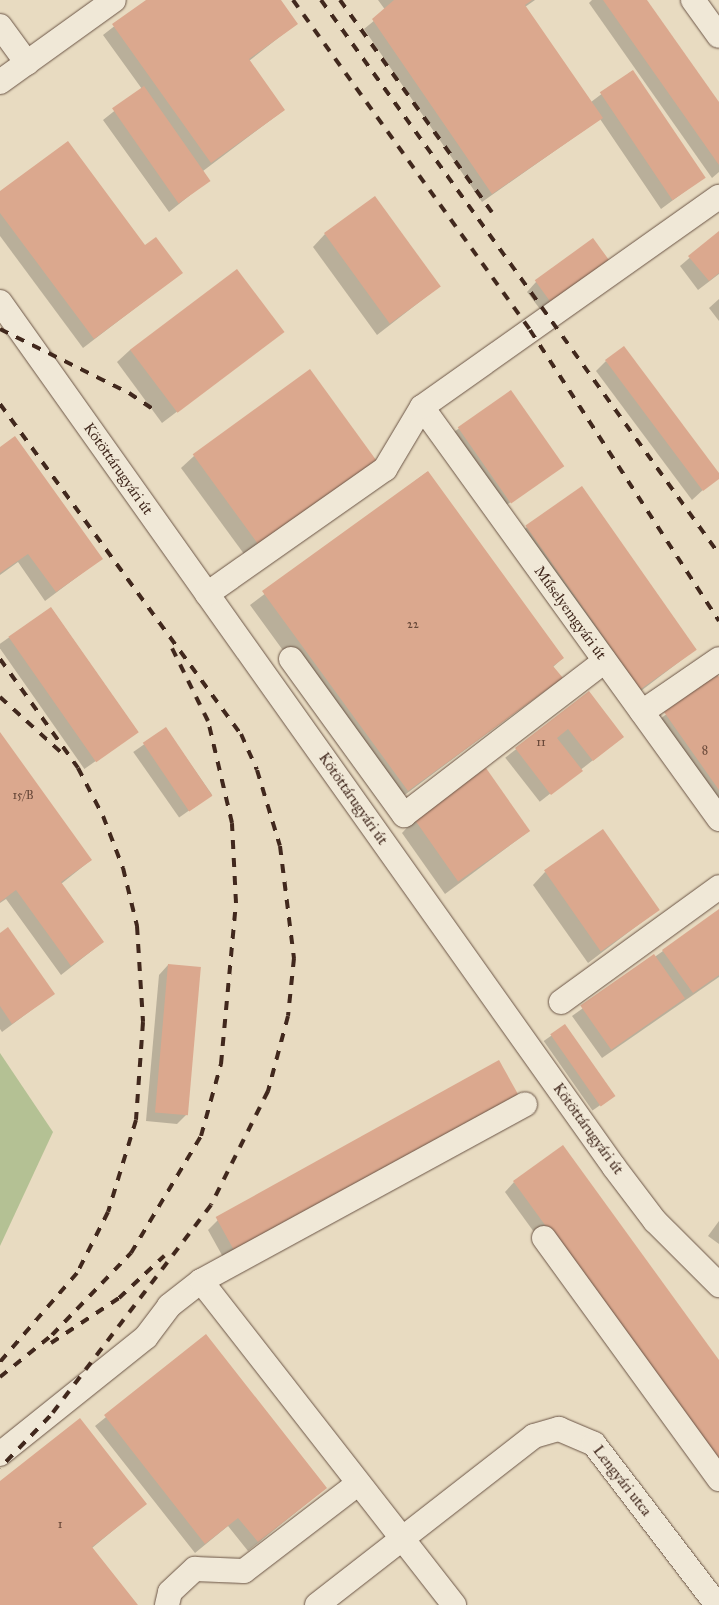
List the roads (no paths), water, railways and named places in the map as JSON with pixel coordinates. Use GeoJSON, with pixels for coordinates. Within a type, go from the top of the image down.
{"type":"FeatureCollection","features":[{"type":"Feature","properties":{"kind":"street"},"geometry":{"type":"LineString","coordinates":[[0,82],[114,0]]}},
{"type":"Feature","properties":{"kind":"street"},"geometry":{"type":"LineString","coordinates":[[693,0],[719,36]]}},
{"type":"Feature","properties":{"kind":"street"},"geometry":{"type":"LineString","coordinates":[[0,26],[27,63]]}},
{"type":"Feature","properties":{"kind":"street"},"geometry":{"type":"LineString","coordinates":[[207,594],[385,469],[422,407],[719,198]]}},
{"type":"Feature","properties":{"kind":"street","name":"Kötöttárugyári út"},"geometry":{"type":"LineString","coordinates":[[0,302],[614,1167],[656,1221],[719,1285]]}},
{"type":"Feature","properties":{"kind":"street","name":"Műselyemgyári út"},"geometry":{"type":"LineString","coordinates":[[422,407],[719,819]]}},
{"type":"Feature","properties":{"kind":"street"},"geometry":{"type":"LineString","coordinates":[[291,659],[404,815],[605,661]]}},
{"type":"Feature","properties":{"kind":"street"},"geometry":{"type":"LineString","coordinates":[[642,712],[719,659]]}},
{"type":"Feature","properties":{"kind":"street"},"geometry":{"type":"LineString","coordinates":[[561,1002],[719,887]]}},
{"type":"Feature","properties":{"kind":"street"},"geometry":{"type":"LineString","coordinates":[[0,1454],[146,1337],[169,1306],[201,1281],[525,1104]]}},
{"type":"Feature","properties":{"kind":"street"},"geometry":{"type":"LineString","coordinates":[[544,1238],[719,1479]]}},
{"type":"Feature","properties":{"kind":"street"},"geometry":{"type":"LineString","coordinates":[[201,1281],[356,1485],[403,1539],[454,1605]]}},
{"type":"Feature","properties":{"kind":"street","name":"Lengyári utca"},"geometry":{"type":"LineString","coordinates":[[317,1605],[534,1436],[559,1429],[594,1444],[717,1605]]}},
{"type":"Feature","properties":{"kind":"street"},"geometry":{"type":"LineString","coordinates":[[167,1605],[170,1592],[195,1570],[244,1572],[356,1485]]}},
{"type":"Feature","properties":{"kind":"railway"},"geometry":{"type":"LineString","coordinates":[[293,0],[530,330],[719,621]]}},
{"type":"Feature","properties":{"kind":"railway"},"geometry":{"type":"LineString","coordinates":[[321,0],[719,554]]}},
{"type":"Feature","properties":{"kind":"railway"},"geometry":{"type":"LineString","coordinates":[[340,0],[492,212]]}},
{"type":"Feature","properties":{"kind":"railway"},"geometry":{"type":"LineString","coordinates":[[0,329],[129,393],[157,412]]}},
{"type":"Feature","properties":{"kind":"railway"},"geometry":{"type":"LineString","coordinates":[[0,404],[241,734],[257,770],[280,846],[294,958],[288,1016],[268,1091],[211,1205],[50,1416],[0,1468]]}},
{"type":"Feature","properties":{"kind":"railway"},"geometry":{"type":"LineString","coordinates":[[0,1377],[52,1335],[131,1253],[201,1136],[221,1064],[236,903],[232,823],[208,721],[170,644]]}},
{"type":"Feature","properties":{"kind":"railway"},"geometry":{"type":"LineString","coordinates":[[0,659],[78,768],[103,816],[123,868],[137,926],[143,1022],[136,1120],[108,1212],[77,1273],[0,1362]]}},
{"type":"Feature","properties":{"kind":"railway"},"geometry":{"type":"LineString","coordinates":[[0,697],[65,756]]}},
{"type":"Feature","properties":{"kind":"railway"},"geometry":{"type":"LineString","coordinates":[[51,1343],[119,1298],[164,1256]]}}]}
